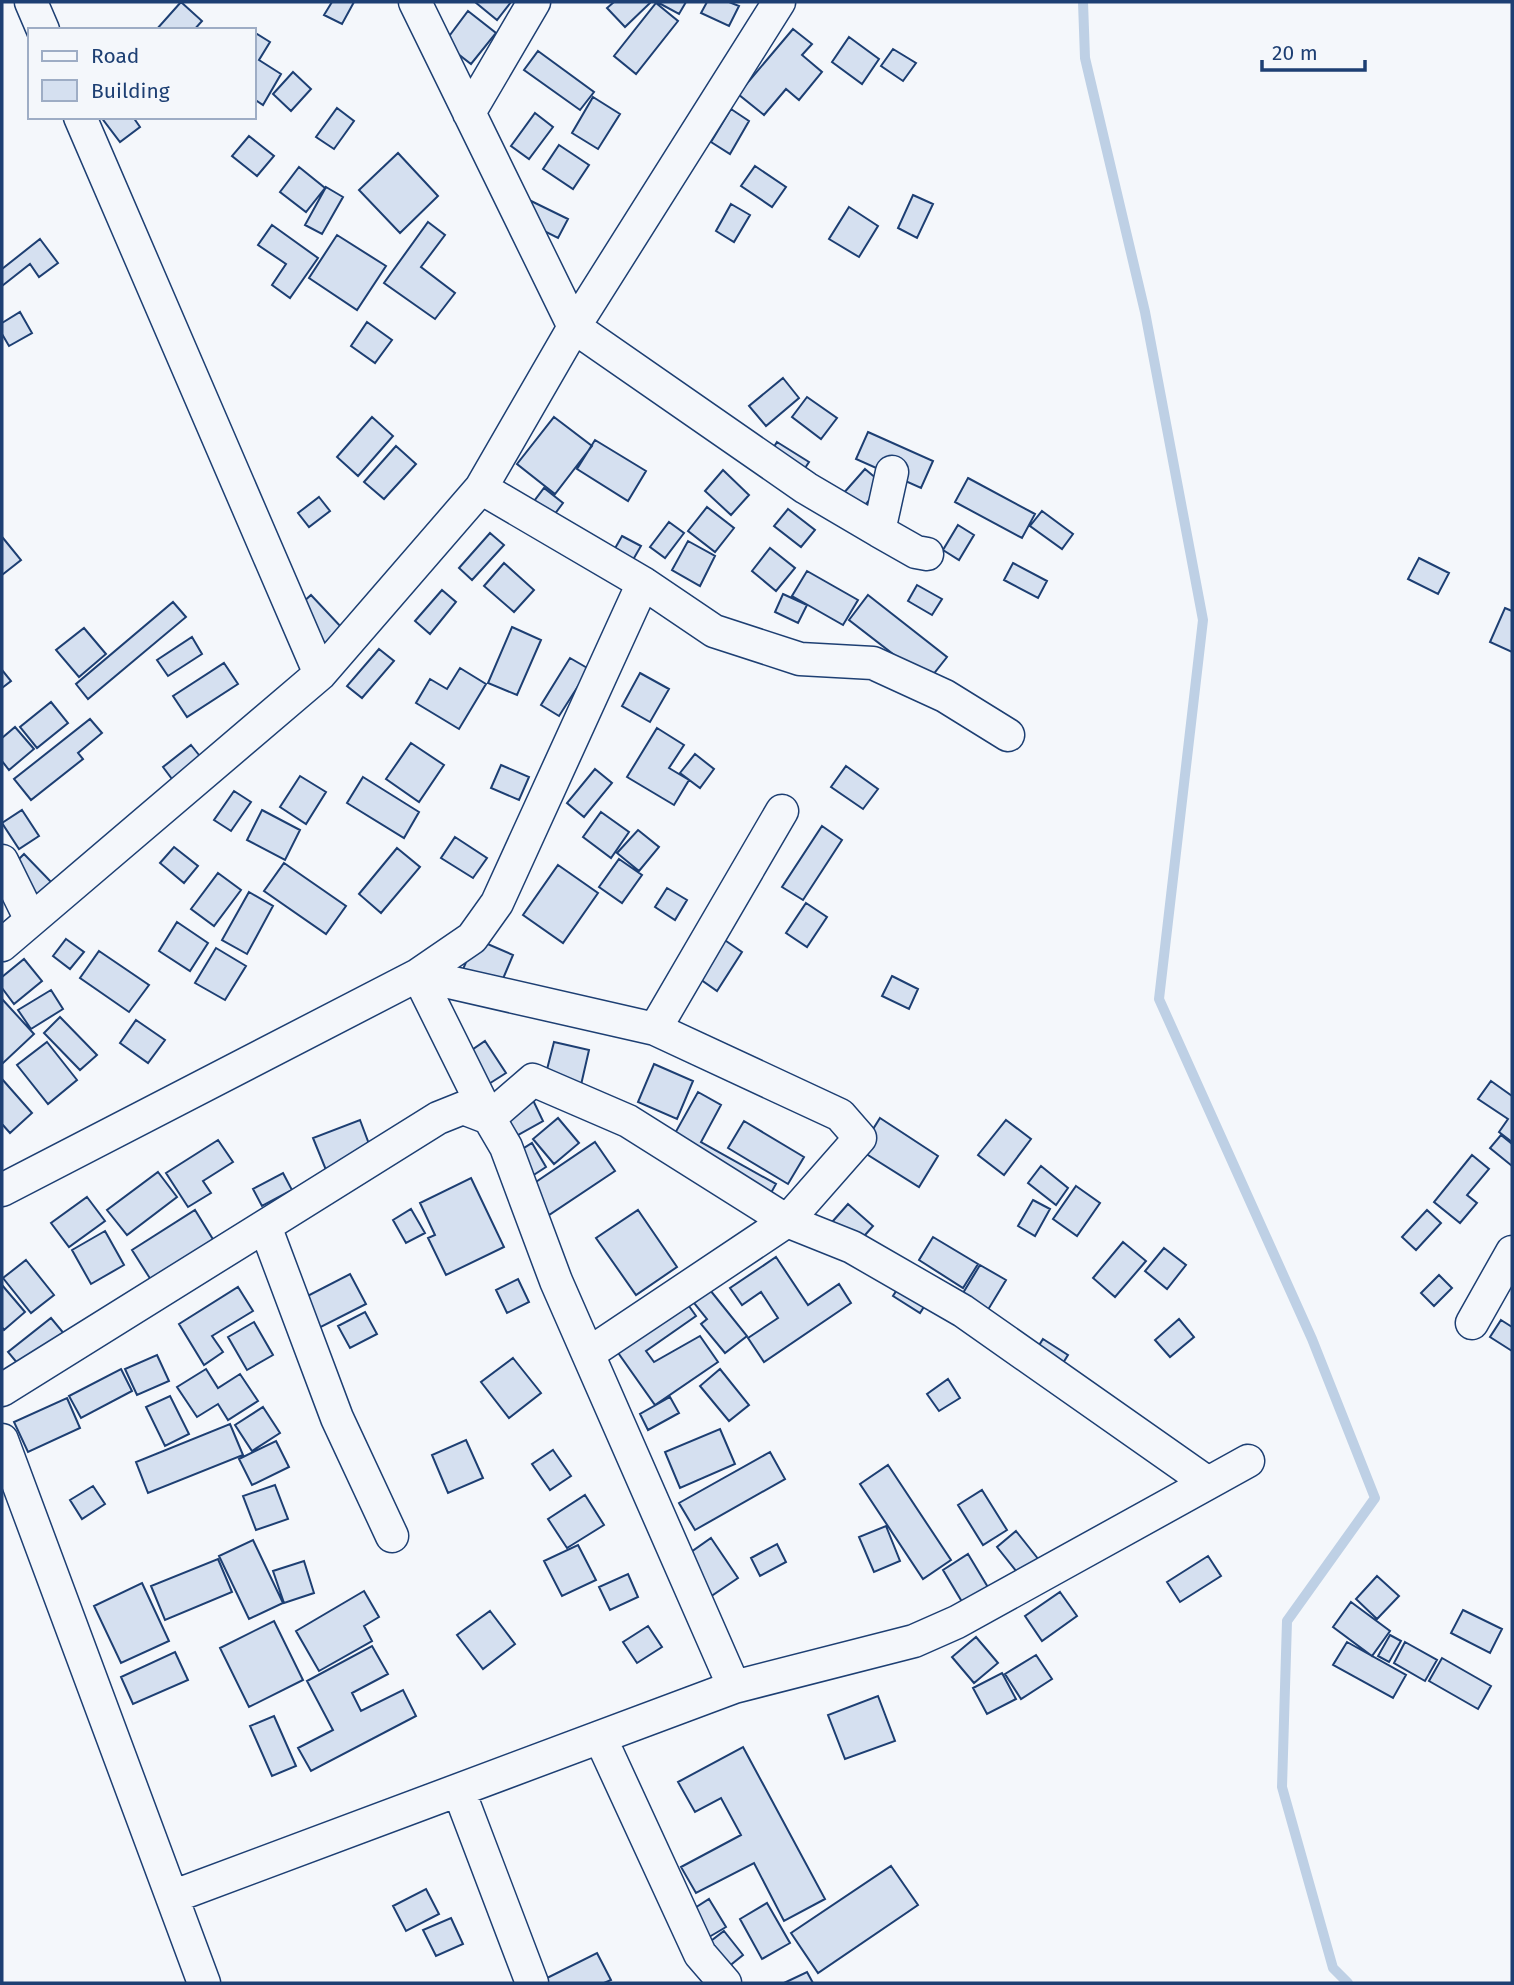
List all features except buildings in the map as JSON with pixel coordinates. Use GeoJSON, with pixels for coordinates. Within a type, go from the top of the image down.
{"type":"FeatureCollection","features":[{"type":"Feature","properties":{"kind":"street"},"geometry":{"type":"LineString","coordinates":[[31,2],[42,28]]}},
{"type":"Feature","properties":{"kind":"street"},"geometry":{"type":"LineString","coordinates":[[415,2],[574,327],[806,488],[916,552],[927,554]]}},
{"type":"Feature","properties":{"kind":"street"},"geometry":{"type":"LineString","coordinates":[[469,113],[534,2]]}},
{"type":"Feature","properties":{"kind":"street"},"geometry":{"type":"LineString","coordinates":[[2,945],[320,674],[481,488],[574,327],[779,2]]}},
{"type":"Feature","properties":{"kind":"street"},"geometry":{"type":"LineString","coordinates":[[81,119],[320,674]]}},
{"type":"Feature","properties":{"kind":"street"},"geometry":{"type":"LineString","coordinates":[[879,531],[892,472]]}},
{"type":"Feature","properties":{"kind":"street"},"geometry":{"type":"LineString","coordinates":[[481,488],[643,583],[715,631],[800,659],[873,663],[945,696],[1008,734]]}},
{"type":"Feature","properties":{"kind":"street"},"geometry":{"type":"LineString","coordinates":[[2,1190],[418,975],[472,938],[497,903],[643,583]]}},
{"type":"Feature","properties":{"kind":"street"},"geometry":{"type":"LineString","coordinates":[[655,1029],[782,811]]}},
{"type":"Feature","properties":{"kind":"street"},"geometry":{"type":"LineString","coordinates":[[2,861],[31,920]]}},
{"type":"Feature","properties":{"kind":"street"},"geometry":{"type":"LineString","coordinates":[[418,975],[655,1029],[840,1115],[860,1138],[787,1221],[588,1354]]}},
{"type":"Feature","properties":{"kind":"street"},"geometry":{"type":"LineString","coordinates":[[418,975],[506,1147],[556,1281],[734,1687]]}},
{"type":"Feature","properties":{"kind":"street"},"geometry":{"type":"LineString","coordinates":[[489,1118],[533,1080],[628,1121],[787,1221],[852,1247],[963,1311],[1208,1483]]}},
{"type":"Feature","properties":{"kind":"street"},"geometry":{"type":"LineString","coordinates":[[2,1390],[438,1118],[463,1108],[489,1118]]}},
{"type":"Feature","properties":{"kind":"street"},"geometry":{"type":"LineString","coordinates":[[265,1226],[337,1418],[392,1536]]}},
{"type":"Feature","properties":{"kind":"street"},"geometry":{"type":"LineString","coordinates":[[1472,1323],[1512,1252]]}},
{"type":"Feature","properties":{"kind":"street"},"geometry":{"type":"LineString","coordinates":[[2,1440],[204,1983]]}},
{"type":"Feature","properties":{"kind":"street"},"geometry":{"type":"LineString","coordinates":[[172,1897],[734,1687],[914,1641],[969,1615],[1248,1461]]}},
{"type":"Feature","properties":{"kind":"street"},"geometry":{"type":"LineString","coordinates":[[600,1737],[699,1954],[725,1983]]}},
{"type":"Feature","properties":{"kind":"street"},"geometry":{"type":"LineString","coordinates":[[458,1791],[532,1983]]}},
{"type":"Feature","properties":{"kind":"waterway"},"geometry":{"type":"LineString","coordinates":[[1083,2],[1085,58],[1145,312],[1203,620],[1159,999],[1312,1339],[1375,1498],[1287,1621],[1282,1787],[1333,1968],[1348,1983]]}}]}
